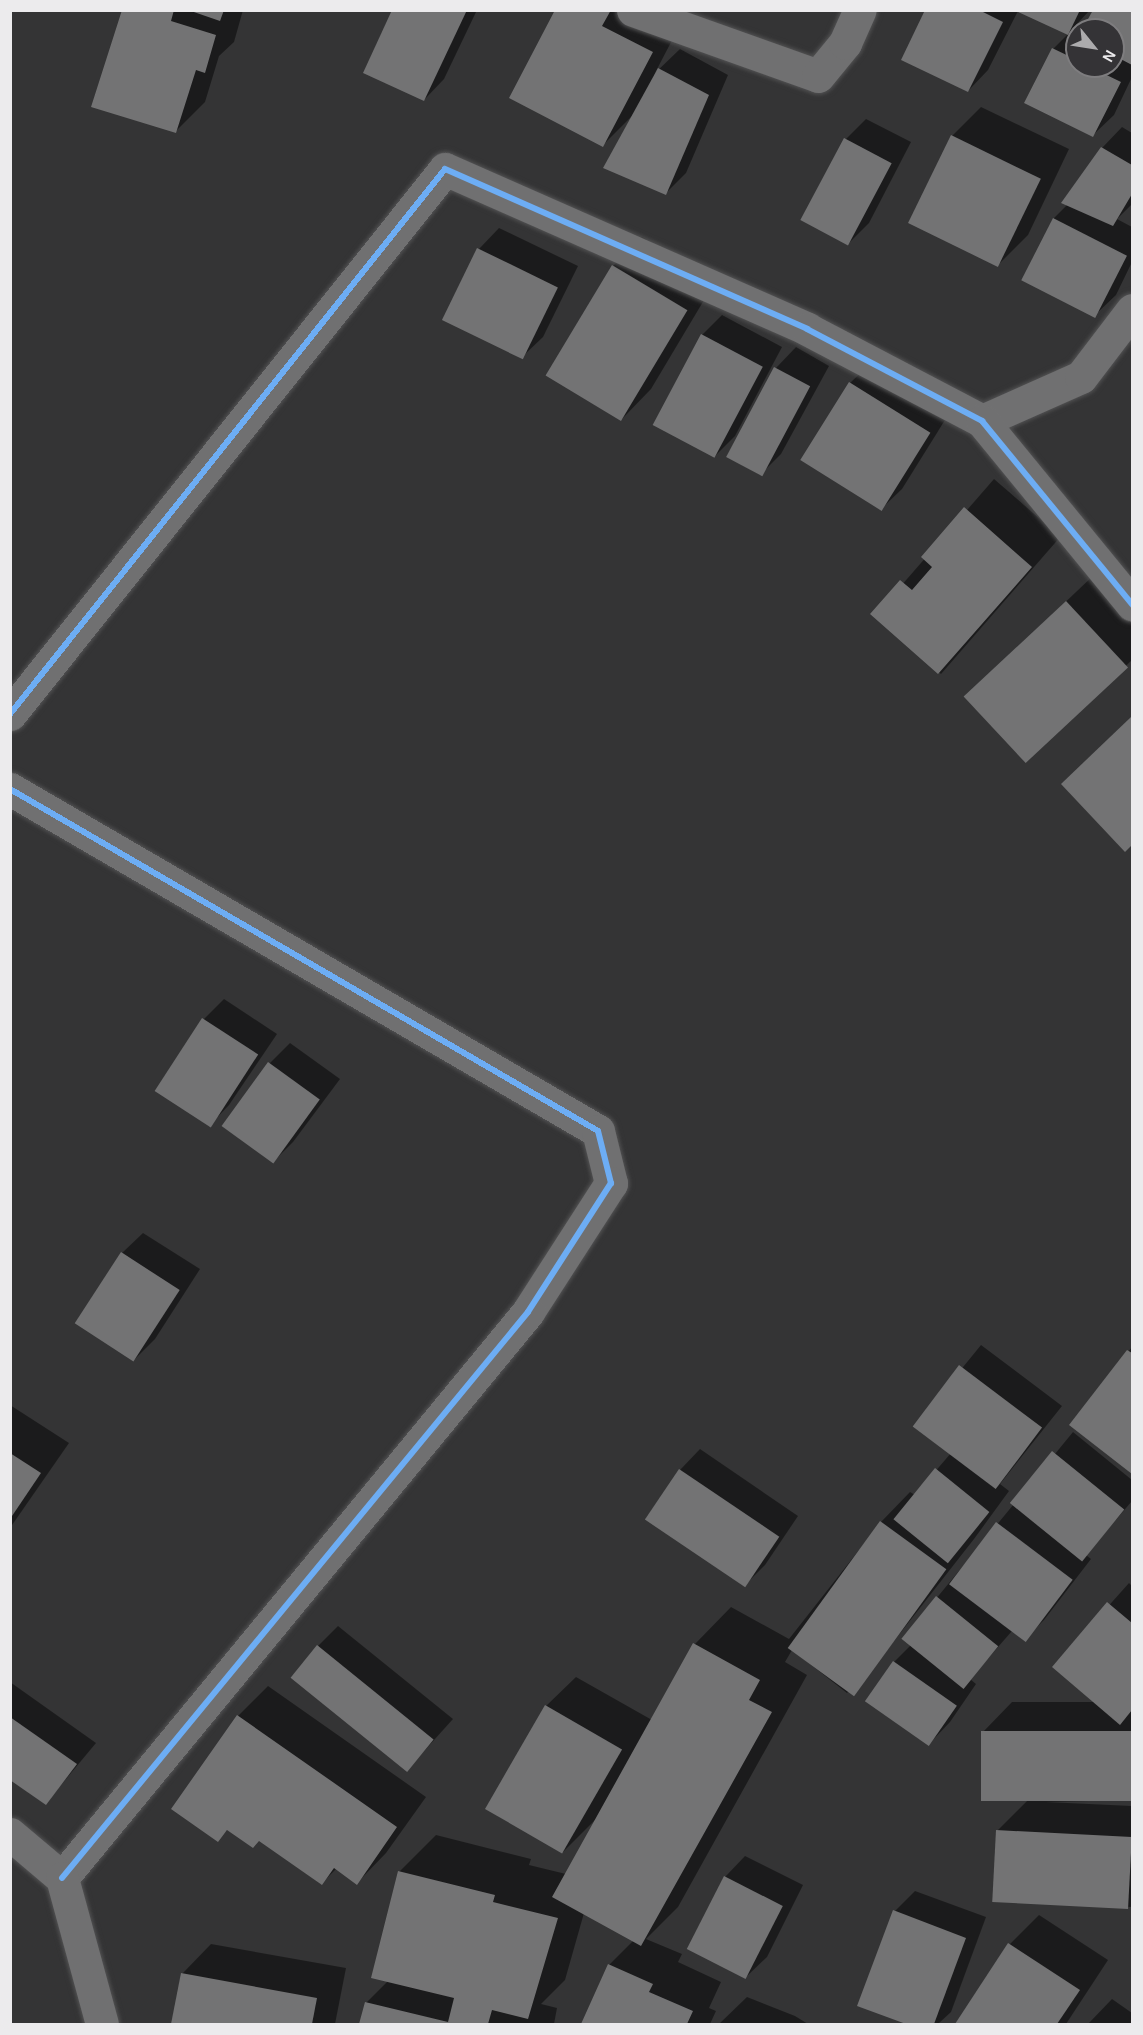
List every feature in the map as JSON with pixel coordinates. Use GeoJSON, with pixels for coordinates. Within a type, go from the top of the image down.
{"type":"FeatureCollection","features":[{"type":"Feature","properties":{"kind":"street"},"geometry":{"type":"LineString","coordinates":[[633,10],[818,76],[846,43],[860,10]]}},
{"type":"Feature","properties":{"kind":"street"},"geometry":{"type":"LineString","coordinates":[[10,714],[446,169],[807,329],[982,421],[1132,604]]}},
{"type":"Feature","properties":{"kind":"street"},"geometry":{"type":"LineString","coordinates":[[982,421],[1081,377],[1132,310]]}},
{"type":"Feature","properties":{"kind":"street"},"geometry":{"type":"LineString","coordinates":[[10,789],[598,1131],[611,1184],[528,1312],[62,1878]]}},
{"type":"Feature","properties":{"kind":"street"},"geometry":{"type":"LineString","coordinates":[[10,1834],[62,1878],[102,2025]]}},
{"type":"Feature","properties":{"kind":"building"},"geometry":{"type":"Polygon","coordinates":[[[122,10],[174,10],[171,21],[216,35],[205,73],[196,70],[176,133],[91,107],[122,10]]]}},
{"type":"Feature","properties":{"kind":"building"},"geometry":{"type":"Polygon","coordinates":[[[188,10],[224,10],[220,21],[188,10]]]}},
{"type":"Feature","properties":{"kind":"building"},"geometry":{"type":"Polygon","coordinates":[[[392,10],[467,10],[424,101],[363,73],[392,10]]]}},
{"type":"Feature","properties":{"kind":"building"},"geometry":{"type":"Polygon","coordinates":[[[555,10],[611,10],[602,26],[653,52],[603,147],[509,98],[555,10]]]}},
{"type":"Feature","properties":{"kind":"building"},"geometry":{"type":"Polygon","coordinates":[[[925,10],[979,10],[1003,22],[968,92],[901,60],[925,10]]]}},
{"type":"Feature","properties":{"kind":"building"},"geometry":{"type":"Polygon","coordinates":[[[1014,10],[1080,10],[1076,18],[1065,18],[1065,34],[1014,10]]]}},
{"type":"Feature","properties":{"kind":"building"},"geometry":{"type":"Polygon","coordinates":[[[1093,10],[1132,10],[1132,65],[1125,61],[1125,18],[1089,18],[1093,10]]]}},
{"type":"Feature","properties":{"kind":"building"},"geometry":{"type":"Polygon","coordinates":[[[1052,48],[1065,54],[1065,78],[1113,78],[1121,82],[1093,137],[1024,103],[1052,48]]]}},
{"type":"Feature","properties":{"kind":"building"},"geometry":{"type":"Polygon","coordinates":[[[658,68],[709,95],[666,195],[603,168],[658,68]]]}},
{"type":"Feature","properties":{"kind":"building"},"geometry":{"type":"Polygon","coordinates":[[[951,135],[1041,179],[998,267],[908,223],[951,135]]]}},
{"type":"Feature","properties":{"kind":"building"},"geometry":{"type":"Polygon","coordinates":[[[844,138],[892,163],[848,245],[800,220],[844,138]]]}},
{"type":"Feature","properties":{"kind":"building"},"geometry":{"type":"Polygon","coordinates":[[[1101,147],[1132,165],[1132,194],[1113,226],[1061,203],[1101,147]]]}},
{"type":"Feature","properties":{"kind":"building"},"geometry":{"type":"Polygon","coordinates":[[[1053,218],[1127,256],[1095,318],[1021,280],[1053,218]]]}},
{"type":"Feature","properties":{"kind":"building"},"geometry":{"type":"Polygon","coordinates":[[[477,248],[558,287],[523,359],[442,320],[477,248]]]}},
{"type":"Feature","properties":{"kind":"building"},"geometry":{"type":"Polygon","coordinates":[[[612,265],[687,310],[621,421],[546,376],[612,265]]]}},
{"type":"Feature","properties":{"kind":"building"},"geometry":{"type":"Polygon","coordinates":[[[701,334],[763,367],[714,458],[653,425],[701,334]]]}},
{"type":"Feature","properties":{"kind":"building"},"geometry":{"type":"Polygon","coordinates":[[[774,367],[810,386],[762,476],[726,457],[774,367]]]}},
{"type":"Feature","properties":{"kind":"building"},"geometry":{"type":"Polygon","coordinates":[[[849,382],[930,433],[882,511],[800,460],[849,382]]]}},
{"type":"Feature","properties":{"kind":"building"},"geometry":{"type":"Polygon","coordinates":[[[964,507],[1032,567],[938,674],[870,614],[900,580],[912,590],[932,567],[921,557],[964,507]]]}},
{"type":"Feature","properties":{"kind":"building"},"geometry":{"type":"Polygon","coordinates":[[[1066,601],[1128,668],[1026,763],[964,696],[1066,601]]]}},
{"type":"Feature","properties":{"kind":"building"},"geometry":{"type":"Polygon","coordinates":[[[1132,716],[1132,845],[1125,852],[1061,784],[1132,716]]]}},
{"type":"Feature","properties":{"kind":"building"},"geometry":{"type":"Polygon","coordinates":[[[202,1018],[258,1054],[211,1127],[155,1091],[202,1018]]]}},
{"type":"Feature","properties":{"kind":"building"},"geometry":{"type":"Polygon","coordinates":[[[268,1062],[320,1100],[273,1164],[222,1126],[268,1062]]]}},
{"type":"Feature","properties":{"kind":"building"},"geometry":{"type":"Polygon","coordinates":[[[121,1252],[180,1290],[133,1361],[75,1323],[121,1252]]]}},
{"type":"Feature","properties":{"kind":"building"},"geometry":{"type":"Polygon","coordinates":[[[1127,1350],[1132,1353],[1132,1474],[1069,1425],[1127,1350]]]}},
{"type":"Feature","properties":{"kind":"building"},"geometry":{"type":"Polygon","coordinates":[[[959,1365],[1042,1428],[996,1489],[913,1426],[959,1365]]]}},
{"type":"Feature","properties":{"kind":"building"},"geometry":{"type":"Polygon","coordinates":[[[1052,1451],[1124,1510],[1082,1562],[1010,1503],[1052,1451]]]}},
{"type":"Feature","properties":{"kind":"building"},"geometry":{"type":"Polygon","coordinates":[[[10,1453],[41,1473],[10,1519],[10,1453]]]}},
{"type":"Feature","properties":{"kind":"building"},"geometry":{"type":"Polygon","coordinates":[[[935,1468],[989,1512],[948,1563],[893,1519],[935,1468]]]}},
{"type":"Feature","properties":{"kind":"building"},"geometry":{"type":"Polygon","coordinates":[[[679,1469],[779,1537],[745,1587],[645,1520],[679,1469]]]}},
{"type":"Feature","properties":{"kind":"building"},"geometry":{"type":"Polygon","coordinates":[[[880,1521],[946,1569],[854,1696],[788,1648],[880,1521]]]}},
{"type":"Feature","properties":{"kind":"building"},"geometry":{"type":"Polygon","coordinates":[[[996,1522],[1073,1580],[1026,1642],[949,1584],[996,1522]]]}},
{"type":"Feature","properties":{"kind":"building"},"geometry":{"type":"Polygon","coordinates":[[[936,1596],[998,1646],[964,1689],[901,1639],[936,1596]]]}},
{"type":"Feature","properties":{"kind":"building"},"geometry":{"type":"Polygon","coordinates":[[[1107,1602],[1132,1623],[1132,1710],[1120,1725],[1052,1667],[1107,1602]]]}},
{"type":"Feature","properties":{"kind":"building"},"geometry":{"type":"Polygon","coordinates":[[[693,1643],[760,1680],[749,1700],[772,1712],[641,1946],[552,1897],[693,1643]]]}},
{"type":"Feature","properties":{"kind":"building"},"geometry":{"type":"Polygon","coordinates":[[[317,1645],[434,1739],[407,1772],[291,1678],[317,1645]]]}},
{"type":"Feature","properties":{"kind":"building"},"geometry":{"type":"Polygon","coordinates":[[[893,1661],[957,1706],[929,1746],[865,1701],[893,1661]]]}},
{"type":"Feature","properties":{"kind":"building"},"geometry":{"type":"Polygon","coordinates":[[[545,1705],[622,1750],[562,1853],[485,1809],[545,1705]]]}},
{"type":"Feature","properties":{"kind":"building"},"geometry":{"type":"Polygon","coordinates":[[[237,1715],[397,1827],[357,1885],[334,1868],[322,1885],[259,1841],[253,1848],[227,1830],[218,1842],[171,1809],[237,1715]]]}},
{"type":"Feature","properties":{"kind":"building"},"geometry":{"type":"Polygon","coordinates":[[[10,1717],[77,1764],[46,1805],[10,1780],[10,1717]]]}},
{"type":"Feature","properties":{"kind":"building"},"geometry":{"type":"Polygon","coordinates":[[[981,1731],[1132,1731],[1132,1801],[981,1801],[981,1731]]]}},
{"type":"Feature","properties":{"kind":"building"},"geometry":{"type":"Polygon","coordinates":[[[996,1830],[1132,1837],[1128,1909],[992,1902],[996,1830]]]}},
{"type":"Feature","properties":{"kind":"building"},"geometry":{"type":"Polygon","coordinates":[[[398,1871],[495,1895],[493,1902],[558,1918],[528,2019],[492,2010],[488,2024],[359,2024],[365,2002],[448,2022],[454,1998],[371,1978],[398,1871]]]}},
{"type":"Feature","properties":{"kind":"building"},"geometry":{"type":"Polygon","coordinates":[[[724,1876],[783,1906],[746,1979],[687,1949],[724,1876]]]}},
{"type":"Feature","properties":{"kind":"building"},"geometry":{"type":"Polygon","coordinates":[[[893,1910],[966,1938],[934,2024],[906,2024],[857,2006],[893,1910]]]}},
{"type":"Feature","properties":{"kind":"building"},"geometry":{"type":"Polygon","coordinates":[[[1008,1943],[1080,1990],[1057,2024],[955,2024],[1008,1943]]]}},
{"type":"Feature","properties":{"kind":"building"},"geometry":{"type":"Polygon","coordinates":[[[608,1964],[653,1984],[649,1992],[693,2011],[687,2024],[581,2024],[608,1964]]]}},
{"type":"Feature","properties":{"kind":"building"},"geometry":{"type":"Polygon","coordinates":[[[181,1973],[317,1998],[312,2024],[171,2024],[181,1973]]]}},
{"type":"Feature","properties":{"kind":"cycle path"},"geometry":{"type":"LineString","coordinates":[[10,714],[445,169],[807,329],[982,421],[1132,604]]}},
{"type":"Feature","properties":{"kind":"cycle path"},"geometry":{"type":"LineString","coordinates":[[10,789],[598,1131],[611,1183],[528,1312],[62,1878]]}}]}
